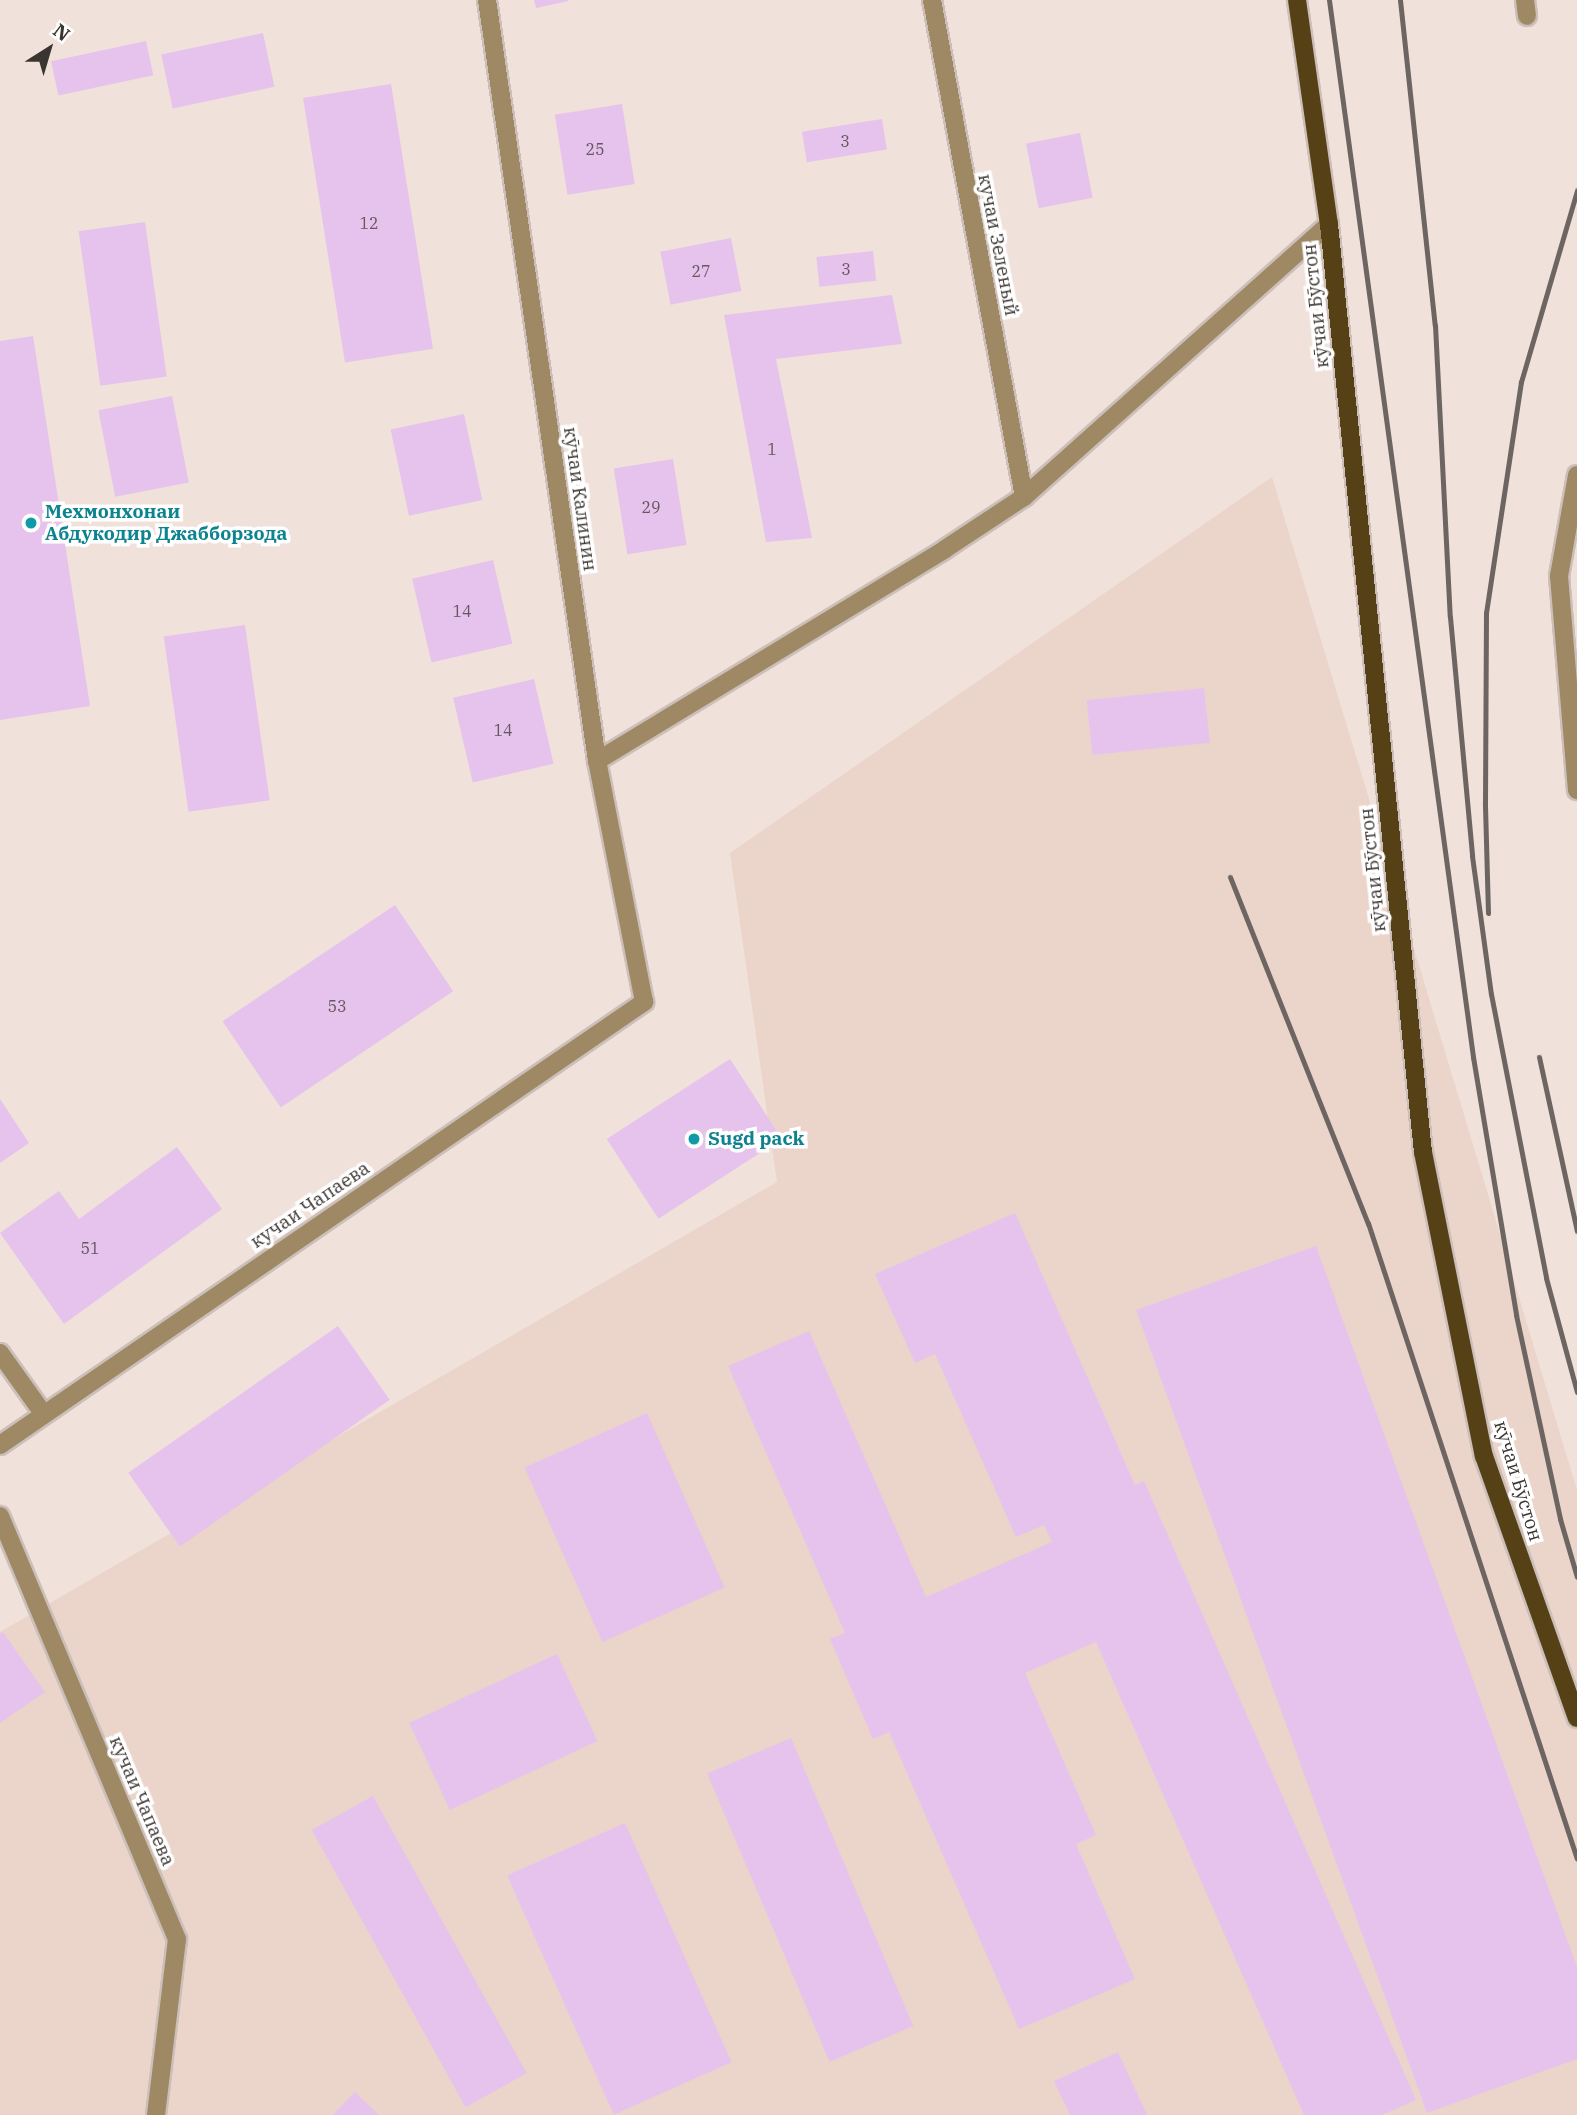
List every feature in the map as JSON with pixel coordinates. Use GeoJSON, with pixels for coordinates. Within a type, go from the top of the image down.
{"type":"FeatureCollection","features":[{"type":"Feature","properties":{"kind":"main road","name":"кӯчаи Бӯстон"},"geometry":{"type":"LineString","coordinates":[[1297,0],[1329,224],[1423,1152],[1484,1455],[1577,1718]]}},
{"type":"Feature","properties":{"kind":"street","name":"кӯчаи Калинин"},"geometry":{"type":"LineString","coordinates":[[487,0],[597,761],[644,1002]]}},
{"type":"Feature","properties":{"kind":"street","name":"кучаи Зеленый"},"geometry":{"type":"LineString","coordinates":[[932,0],[1024,497]]}},
{"type":"Feature","properties":{"kind":"street"},"geometry":{"type":"LineString","coordinates":[[597,761],[933,556],[1024,497],[1329,224]]}},
{"type":"Feature","properties":{"kind":"street"},"geometry":{"type":"LineString","coordinates":[[1577,475],[1559,576],[1577,790]]}},
{"type":"Feature","properties":{"kind":"street","name":"кучаи Чапаева"},"geometry":{"type":"LineString","coordinates":[[0,1445],[644,1002]]}},
{"type":"Feature","properties":{"kind":"street"},"geometry":{"type":"LineString","coordinates":[[0,1353],[43,1413]]}},
{"type":"Feature","properties":{"kind":"street","name":"кучаи Чапаева"},"geometry":{"type":"LineString","coordinates":[[0,1516],[177,1939],[156,2115]]}},
{"type":"Feature","properties":{"kind":"shaded area"},"geometry":{"type":"Polygon","coordinates":[[[1272,477],[1577,1490],[1577,2115],[0,2115],[0,1632],[777,1182],[730,853],[1272,477]]]}},
{"type":"Feature","properties":{"kind":"building"},"geometry":{"type":"Polygon","coordinates":[[[534,0],[568,0],[568,1],[536,8],[534,0]]]}},
{"type":"Feature","properties":{"kind":"building"},"geometry":{"type":"Polygon","coordinates":[[[263,33],[274,87],[173,108],[161,55],[263,33]]]}},
{"type":"Feature","properties":{"kind":"building"},"geometry":{"type":"Polygon","coordinates":[[[146,41],[153,75],[58,95],[51,61],[146,41]]]}},
{"type":"Feature","properties":{"kind":"building"},"geometry":{"type":"Polygon","coordinates":[[[391,84],[433,349],[345,363],[303,98],[391,84]]]}},
{"type":"Feature","properties":{"kind":"building"},"geometry":{"type":"Polygon","coordinates":[[[622,104],[635,184],[568,195],[555,115],[622,104]]]}},
{"type":"Feature","properties":{"kind":"building"},"geometry":{"type":"Polygon","coordinates":[[[882,119],[887,150],[807,162],[802,132],[882,119]]]}},
{"type":"Feature","properties":{"kind":"building"},"geometry":{"type":"Polygon","coordinates":[[[1080,133],[1093,198],[1039,208],[1026,143],[1080,133]]]}},
{"type":"Feature","properties":{"kind":"building"},"geometry":{"type":"Polygon","coordinates":[[[145,222],[167,376],[100,386],[79,231],[145,222]]]}},
{"type":"Feature","properties":{"kind":"building"},"geometry":{"type":"Polygon","coordinates":[[[731,238],[741,291],[671,305],[660,252],[731,238]]]}},
{"type":"Feature","properties":{"kind":"building"},"geometry":{"type":"Polygon","coordinates":[[[873,251],[876,281],[819,287],[816,257],[873,251]]]}},
{"type":"Feature","properties":{"kind":"building"},"geometry":{"type":"Polygon","coordinates":[[[892,295],[902,344],[776,359],[812,538],[766,542],[724,315],[892,295]]]}},
{"type":"Feature","properties":{"kind":"building","name":"Мехмонхонаи Абдукодир Джабборзода"},"geometry":{"type":"Polygon","coordinates":[[[33,336],[90,706],[0,720],[0,341],[33,336]]]}},
{"type":"Feature","properties":{"kind":"building"},"geometry":{"type":"Polygon","coordinates":[[[172,396],[189,482],[115,497],[98,410],[172,396]]]}},
{"type":"Feature","properties":{"kind":"building"},"geometry":{"type":"Polygon","coordinates":[[[464,414],[482,500],[409,516],[391,430],[464,414]]]}},
{"type":"Feature","properties":{"kind":"building"},"geometry":{"type":"Polygon","coordinates":[[[673,459],[687,545],[627,554],[614,468],[673,459]]]}},
{"type":"Feature","properties":{"kind":"building"},"geometry":{"type":"Polygon","coordinates":[[[493,560],[512,644],[431,662],[412,579],[493,560]]]}},
{"type":"Feature","properties":{"kind":"building"},"geometry":{"type":"Polygon","coordinates":[[[245,625],[270,800],[188,812],[164,636],[245,625]]]}},
{"type":"Feature","properties":{"kind":"building"},"geometry":{"type":"Polygon","coordinates":[[[534,679],[554,764],[473,782],[453,698],[534,679]]]}},
{"type":"Feature","properties":{"kind":"building"},"geometry":{"type":"Polygon","coordinates":[[[1204,688],[1210,743],[1092,755],[1087,700],[1204,688]]]}},
{"type":"Feature","properties":{"kind":"building"},"geometry":{"type":"Polygon","coordinates":[[[395,905],[453,991],[281,1108],[223,1021],[395,905]]]}},
{"type":"Feature","properties":{"kind":"building","name":"Sugd pack"},"geometry":{"type":"Polygon","coordinates":[[[730,1059],[782,1139],[658,1219],[607,1139],[730,1059]]]}},
{"type":"Feature","properties":{"kind":"building"},"geometry":{"type":"Polygon","coordinates":[[[0,1099],[29,1143],[0,1163],[0,1099]]]}},
{"type":"Feature","properties":{"kind":"building"},"geometry":{"type":"Polygon","coordinates":[[[177,1147],[222,1209],[64,1324],[0,1233],[59,1191],[79,1219],[177,1147]]]}},
{"type":"Feature","properties":{"kind":"building"},"geometry":{"type":"Polygon","coordinates":[[[1015,1213],[1135,1485],[1144,1481],[1416,2100],[1382,2115],[1304,2115],[1096,1642],[1025,1673],[1096,1835],[1076,1844],[1135,1979],[1019,2029],[889,1732],[873,1739],[830,1639],[845,1633],[728,1366],[809,1331],[926,1597],[1052,1542],[1044,1525],[1016,1537],[935,1354],[915,1363],[875,1274],[1015,1213]]]}},
{"type":"Feature","properties":{"kind":"building"},"geometry":{"type":"Polygon","coordinates":[[[1316,1246],[1577,1967],[1577,2059],[1427,2113],[1136,1310],[1316,1246]]]}},
{"type":"Feature","properties":{"kind":"building"},"geometry":{"type":"Polygon","coordinates":[[[338,1326],[390,1400],[180,1547],[128,1473],[338,1326]]]}},
{"type":"Feature","properties":{"kind":"building"},"geometry":{"type":"Polygon","coordinates":[[[647,1413],[725,1587],[602,1642],[525,1468],[647,1413]]]}},
{"type":"Feature","properties":{"kind":"building"},"geometry":{"type":"Polygon","coordinates":[[[3,1632],[45,1692],[0,1723],[0,1634],[3,1632]]]}},
{"type":"Feature","properties":{"kind":"building"},"geometry":{"type":"Polygon","coordinates":[[[557,1654],[598,1741],[450,1810],[409,1723],[557,1654]]]}},
{"type":"Feature","properties":{"kind":"building"},"geometry":{"type":"Polygon","coordinates":[[[791,1738],[913,2026],[830,2062],[707,1774],[791,1738]]]}},
{"type":"Feature","properties":{"kind":"building"},"geometry":{"type":"Polygon","coordinates":[[[373,1796],[527,2073],[465,2107],[312,1830],[373,1796]]]}},
{"type":"Feature","properties":{"kind":"building"},"geometry":{"type":"Polygon","coordinates":[[[625,1823],[732,2062],[614,2115],[507,1875],[625,1823]]]}},
{"type":"Feature","properties":{"kind":"building"},"geometry":{"type":"Polygon","coordinates":[[[1118,2052],[1147,2115],[1070,2115],[1054,2081],[1118,2052]]]}},
{"type":"Feature","properties":{"kind":"building"},"geometry":{"type":"Polygon","coordinates":[[[355,2092],[379,2115],[333,2115],[355,2092]]]}},
{"type":"Feature","properties":{"kind":"railway"},"geometry":{"type":"LineString","coordinates":[[1329,0],[1473,1057],[1516,1315],[1560,1519],[1577,1577]]}},
{"type":"Feature","properties":{"kind":"railway"},"geometry":{"type":"LineString","coordinates":[[1400,0],[1435,325],[1450,617],[1472,856],[1491,994],[1546,1278],[1577,1392]]}},
{"type":"Feature","properties":{"kind":"railway"},"geometry":{"type":"LineString","coordinates":[[1488,913],[1485,803],[1486,613],[1521,382],[1577,190]]}},
{"type":"Feature","properties":{"kind":"railway"},"geometry":{"type":"LineString","coordinates":[[1230,877],[1368,1223],[1577,1859]]}},
{"type":"Feature","properties":{"kind":"railway"},"geometry":{"type":"LineString","coordinates":[[1539,1057],[1577,1231]]}},
{"type":"Feature","properties":{"kind":"place","name":"Мехмонхонаи Абдукодир Джабборзода"},"geometry":{"type":"Point","coordinates":[31,523]}},
{"type":"Feature","properties":{"kind":"place","name":"Sugd pack"},"geometry":{"type":"Point","coordinates":[694,1139]}}]}
